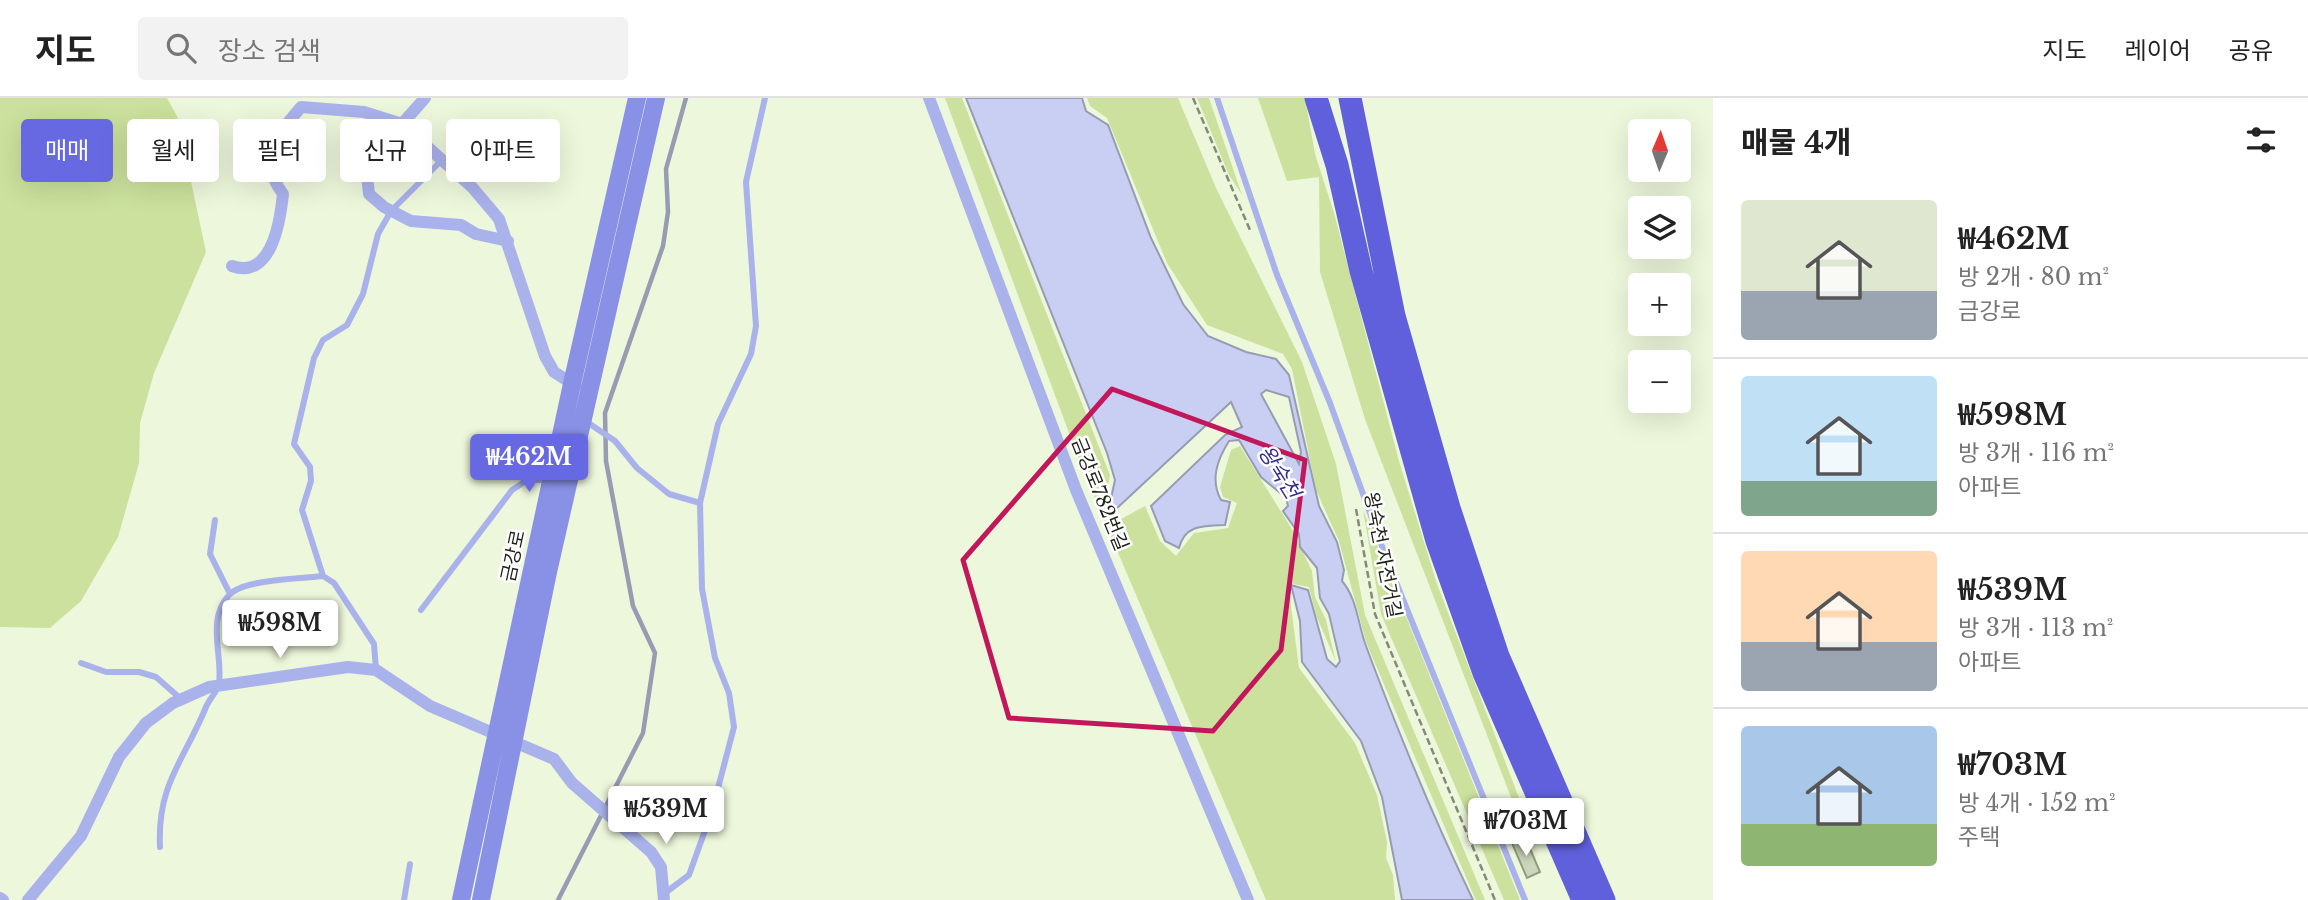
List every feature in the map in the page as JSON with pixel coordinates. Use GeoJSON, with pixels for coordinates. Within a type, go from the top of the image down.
{"type":"FeatureCollection","features":[{"type":"Feature","properties":{"kind":"highway"},"geometry":{"type":"LineString","coordinates":[[1316,98],[1337,165],[1361,271],[1437,541],[1484,673],[1583,900]]}},
{"type":"Feature","properties":{"kind":"highway"},"geometry":{"type":"LineString","coordinates":[[1328,98],[1337,165]]}},
{"type":"Feature","properties":{"kind":"highway"},"geometry":{"type":"LineString","coordinates":[[1352,102],[1394,316],[1449,508],[1498,656],[1604,900]]}},
{"type":"Feature","properties":{"kind":"street"},"geometry":{"type":"LineString","coordinates":[[406,119],[425,98]]}},
{"type":"Feature","properties":{"kind":"street","name":"금강로"},"geometry":{"type":"LineString","coordinates":[[481,900],[504,739],[551,481],[637,98]]}},
{"type":"Feature","properties":{"kind":"street","name":"금강로"},"geometry":{"type":"LineString","coordinates":[[461,900],[590,424],[590,390],[656,98]]}},
{"type":"Feature","properties":{"kind":"street","name":"금강로782번길"},"geometry":{"type":"LineString","coordinates":[[929,98],[1076,490],[1248,900]]}},
{"type":"Feature","properties":{"kind":"street"},"geometry":{"type":"LineString","coordinates":[[232,266],[241,270],[256,266],[264,261],[271,247],[284,194],[271,178],[270,150],[281,130],[302,107],[364,112],[386,119]]}},
{"type":"Feature","properties":{"kind":"street"},"geometry":{"type":"LineString","coordinates":[[432,154],[472,187],[499,219],[545,356],[554,372],[572,384],[590,390]]}},
{"type":"Feature","properties":{"kind":"street"},"geometry":{"type":"LineString","coordinates":[[368,182],[369,194],[391,211],[411,221],[461,225],[476,234],[508,241]]}},
{"type":"Feature","properties":{"kind":"street"},"geometry":{"type":"LineString","coordinates":[[28,900],[81,836],[119,757],[146,723],[181,699],[219,685],[348,667],[376,670],[429,706],[554,759],[572,783],[651,852],[661,867],[664,897]]}},
{"type":"Feature","properties":{"kind":"lane"},"geometry":{"type":"LineString","coordinates":[[664,897],[689,875],[712,811],[734,727],[729,693],[715,658],[702,589],[700,503],[718,424],[751,354],[756,327],[746,182],[765,98]]}},
{"type":"Feature","properties":{"kind":"lane"},"geometry":{"type":"LineString","coordinates":[[1217,98],[1283,290],[1525,900]]}},
{"type":"Feature","properties":{"kind":"lane"},"geometry":{"type":"LineString","coordinates":[[323,576],[302,510],[311,481],[310,467],[294,444],[314,358],[323,340],[346,326],[366,286],[378,234],[391,211],[440,162]]}},
{"type":"Feature","properties":{"kind":"lane"},"geometry":{"type":"LineString","coordinates":[[565,416],[590,424],[615,442],[637,468],[669,494],[700,503]]}},
{"type":"Feature","properties":{"kind":"lane"},"geometry":{"type":"LineString","coordinates":[[421,610],[512,489],[529,479],[551,481]]}},
{"type":"Feature","properties":{"kind":"lane"},"geometry":{"type":"LineString","coordinates":[[215,520],[210,554],[230,594]]}},
{"type":"Feature","properties":{"kind":"lane"},"geometry":{"type":"LineString","coordinates":[[160,847],[159,816],[174,769],[194,738],[219,685],[216,628],[230,594],[245,586],[323,576],[334,583],[374,644],[376,670]]}},
{"type":"Feature","properties":{"kind":"lane"},"geometry":{"type":"LineString","coordinates":[[81,663],[106,672],[139,672],[156,677],[181,699]]}},
{"type":"Feature","properties":{"kind":"lane"},"geometry":{"type":"LineString","coordinates":[[404,900],[410,864]]}},
{"type":"Feature","properties":{"kind":"path"},"geometry":{"type":"LineString","coordinates":[[1193,98],[1255,239]]}},
{"type":"Feature","properties":{"kind":"path","name":"왕숙천 자전거길"},"geometry":{"type":"LineString","coordinates":[[1355,501],[1375,614],[1495,900]]}},
{"type":"Feature","properties":{"kind":"highlighted area"},"geometry":{"type":"Polygon","coordinates":[[[1112,389],[1305,460],[1281,650],[1213,731],[1009,718],[963,560],[1112,389]]]}},
{"type":"Feature","properties":{"kind":"green space"},"geometry":{"type":"Polygon","coordinates":[[[0,98],[167,98],[178,119],[127,119],[127,182],[191,182],[206,252],[154,373],[140,423],[139,463],[118,537],[81,601],[50,628],[0,627],[0,98]]]}},
{"type":"Feature","properties":{"kind":"green space"},"geometry":{"type":"Polygon","coordinates":[[[945,98],[962,98],[1110,475],[1105,501],[1111,512],[1107,515],[1112,524],[1145,506],[1160,541],[1176,556],[1194,533],[1228,528],[1237,503],[1223,497],[1220,487],[1231,450],[1240,446],[1290,526],[1312,571],[1315,597],[1326,620],[1336,662],[1316,615],[1309,587],[1288,583],[1299,668],[1355,743],[1377,795],[1387,842],[1386,858],[1393,875],[1395,900],[1266,900],[1082,468],[945,98]]]}},
{"type":"Feature","properties":{"kind":"green space"},"geometry":{"type":"Polygon","coordinates":[[[1087,98],[1178,98],[1216,188],[1302,362],[1336,464],[1365,615],[1485,900],[1476,900],[1474,896],[1366,642],[1339,541],[1316,490],[1292,369],[1283,354],[1207,325],[1167,263],[1107,118],[1090,106],[1087,98]]]}},
{"type":"Feature","properties":{"kind":"green space"},"geometry":{"type":"Polygon","coordinates":[[[1197,98],[1209,98],[1242,195],[1229,175],[1197,98]]]}},
{"type":"Feature","properties":{"kind":"green space"},"geometry":{"type":"Polygon","coordinates":[[[1258,98],[1305,98],[1315,154],[1334,213],[1399,461],[1437,584],[1521,803],[1514,805],[1365,419],[1320,272],[1319,177],[1287,181],[1258,98]]]}},
{"type":"Feature","properties":{"kind":"green space"},"geometry":{"type":"Polygon","coordinates":[[[1363,510],[1520,900],[1504,900],[1381,614],[1363,510]]]}},
{"type":"Feature","properties":{"kind":"water","name":"왕숙천"},"geometry":{"type":"Polygon","coordinates":[[[966,98],[1082,98],[1086,111],[1108,125],[1151,238],[1183,304],[1208,336],[1246,352],[1276,359],[1289,375],[1319,506],[1337,542],[1344,570],[1342,581],[1354,603],[1366,646],[1403,742],[1473,900],[1402,900],[1382,797],[1361,741],[1302,662],[1300,621],[1291,585],[1308,590],[1327,659],[1336,667],[1340,661],[1329,614],[1320,598],[1317,568],[1300,547],[1299,534],[1283,511],[1288,506],[1286,498],[1261,477],[1239,440],[1229,441],[1216,470],[1216,485],[1221,500],[1230,502],[1225,525],[1203,526],[1191,530],[1179,548],[1165,541],[1151,506],[1225,435],[1242,427],[1231,402],[1115,510],[1110,503],[1115,480],[1107,453],[966,98]],[[1266,390],[1261,394],[1299,464],[1301,452],[1289,397],[1266,390]]]}},
{"type":"Feature","properties":{"kind":"building"},"geometry":{"type":"Polygon","coordinates":[[[1525,837],[1540,872],[1527,878],[1512,843],[1525,837]]]}},
{"type":"Feature","properties":{"kind":"waterway"},"geometry":{"type":"LineString","coordinates":[[558,900],[643,733],[655,653],[633,606],[606,461],[605,413],[663,246],[668,212],[666,169],[686,98]]}}]}
